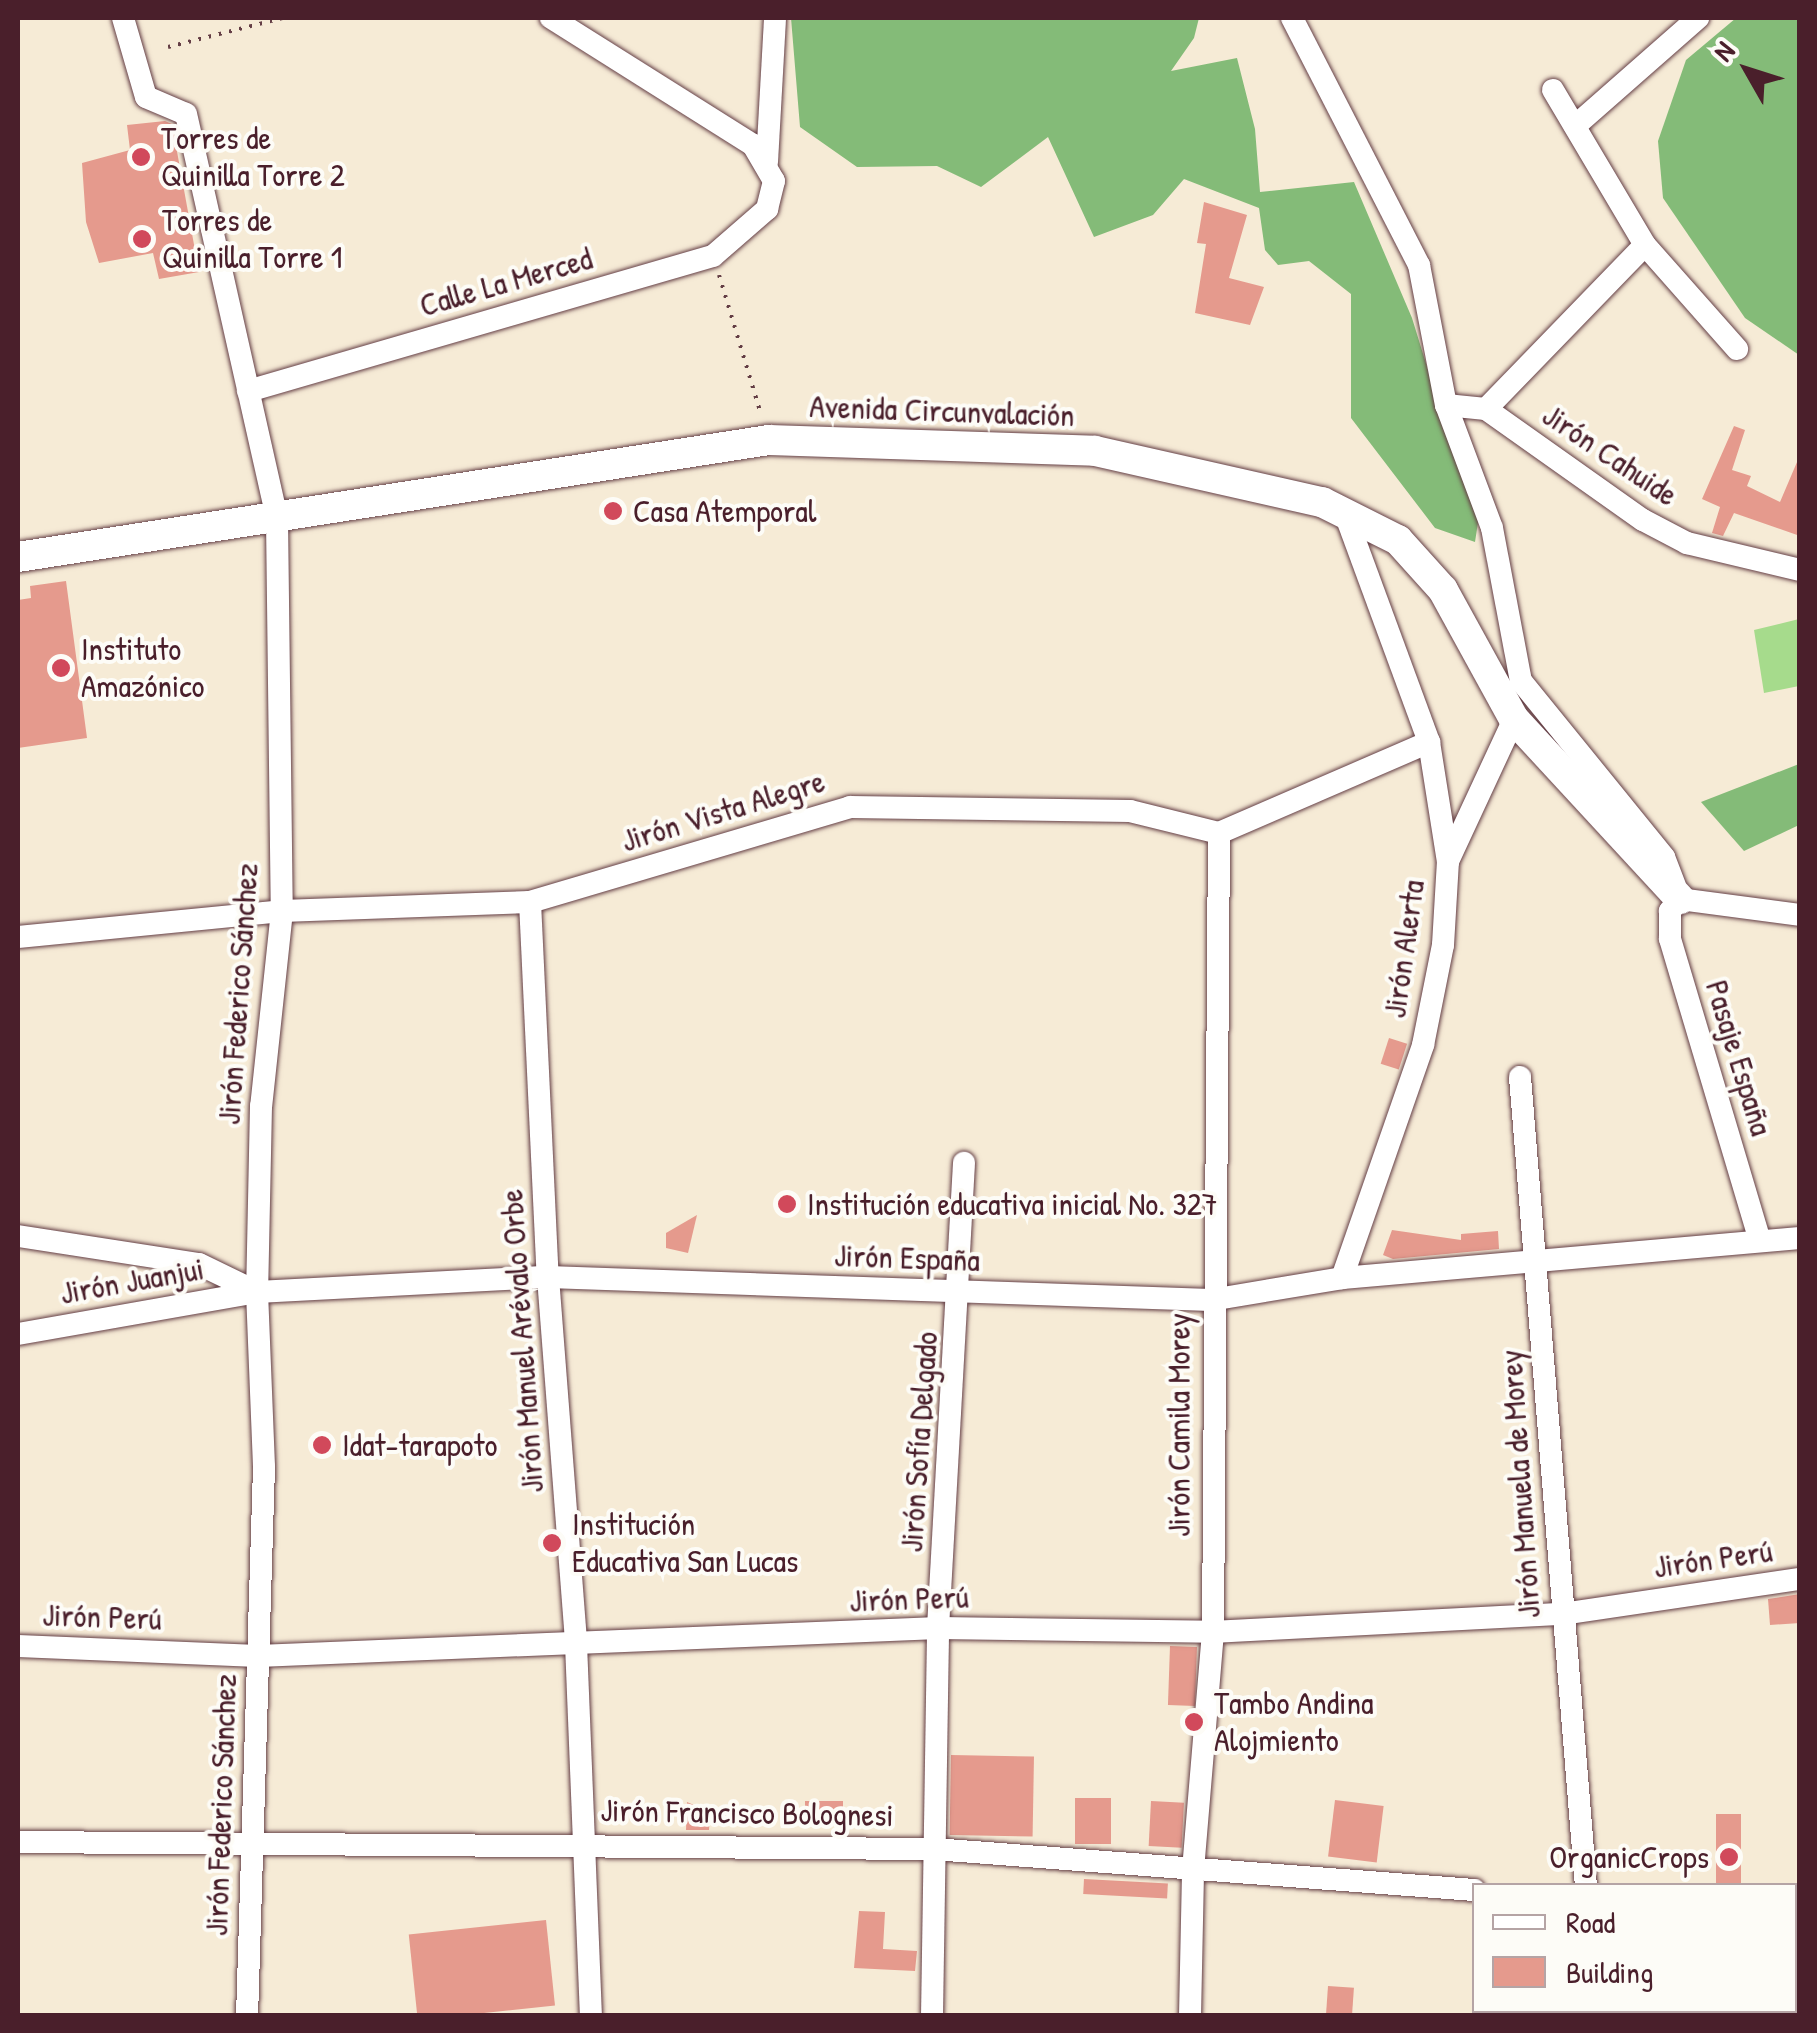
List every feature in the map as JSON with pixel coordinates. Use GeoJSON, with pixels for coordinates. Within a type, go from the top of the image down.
{"type":"FeatureCollection","features":[{"type":"Feature","properties":{"kind":"main road","name":"Avenida Circunvalación"},"geometry":{"type":"LineString","coordinates":[[18,557],[769,440],[1096,450],[1344,511],[1398,540],[1443,590],[1514,719],[1680,899]]}},
{"type":"Feature","properties":{"kind":"street","name":"Jirón Federico Sánchez"},"geometry":{"type":"LineString","coordinates":[[123,18],[146,97],[186,114],[277,518],[282,912],[261,1106],[257,1292],[264,1466],[246,2016]]}},
{"type":"Feature","properties":{"kind":"street"},"geometry":{"type":"LineString","coordinates":[[551,18],[753,146],[767,162]]}},
{"type":"Feature","properties":{"kind":"street"},"geometry":{"type":"LineString","coordinates":[[767,162],[775,18]]}},
{"type":"Feature","properties":{"kind":"street"},"geometry":{"type":"LineString","coordinates":[[1292,18],[1418,265],[1446,404],[1492,528],[1521,681],[1664,857],[1680,899],[1800,915]]}},
{"type":"Feature","properties":{"kind":"street"},"geometry":{"type":"LineString","coordinates":[[1574,126],[1698,18]]}},
{"type":"Feature","properties":{"kind":"street"},"geometry":{"type":"LineString","coordinates":[[1553,90],[1645,245],[1737,349]]}},
{"type":"Feature","properties":{"kind":"street","name":"Calle La Merced"},"geometry":{"type":"LineString","coordinates":[[248,390],[713,256],[768,209],[774,181],[767,162]]}},
{"type":"Feature","properties":{"kind":"street"},"geometry":{"type":"LineString","coordinates":[[1486,409],[1645,245]]}},
{"type":"Feature","properties":{"kind":"street","name":"Jirón Cahuide"},"geometry":{"type":"LineString","coordinates":[[1446,404],[1486,409],[1643,520],[1687,542],[1800,570]]}},
{"type":"Feature","properties":{"kind":"street","name":"Jirón Alerta"},"geometry":{"type":"LineString","coordinates":[[1342,1278],[1423,1045],[1443,946],[1448,862],[1429,742],[1344,511]]}},
{"type":"Feature","properties":{"kind":"street"},"geometry":{"type":"LineString","coordinates":[[1448,862],[1514,719]]}},
{"type":"Feature","properties":{"kind":"street"},"geometry":{"type":"LineString","coordinates":[[1219,833],[1429,742]]}},
{"type":"Feature","properties":{"kind":"street","name":"Jirón Vista Alegre"},"geometry":{"type":"LineString","coordinates":[[18,937],[282,912],[530,902],[850,806],[1130,811],[1219,833]]}},
{"type":"Feature","properties":{"kind":"street","name":"Jirón Camila Morey"},"geometry":{"type":"LineString","coordinates":[[1190,2016],[1194,1870],[1212,1632],[1211,1300],[1219,833]]}},
{"type":"Feature","properties":{"kind":"street","name":"Pasaje España"},"geometry":{"type":"LineString","coordinates":[[1680,899],[1670,911],[1670,939],[1759,1238]]}},
{"type":"Feature","properties":{"kind":"street","name":"Jirón Manuel Arévalo Orbe"},"geometry":{"type":"LineString","coordinates":[[530,902],[548,1278],[576,1644],[590,2016]]}},
{"type":"Feature","properties":{"kind":"street","name":"Jirón Manuela de Morey"},"geometry":{"type":"LineString","coordinates":[[1520,1077],[1586,1883]]}},
{"type":"Feature","properties":{"kind":"street","name":"Jirón Sofía Delgado"},"geometry":{"type":"LineString","coordinates":[[932,2016],[938,1628],[962,1292],[964,1163]]}},
{"type":"Feature","properties":{"kind":"street","name":"Jirón España"},"geometry":{"type":"LineString","coordinates":[[18,1236],[199,1264],[257,1292],[548,1278],[1211,1300],[1342,1278],[1535,1265],[1759,1238],[1800,1238]]}},
{"type":"Feature","properties":{"kind":"street","name":"Jirón Juanjui"},"geometry":{"type":"LineString","coordinates":[[18,1334],[257,1292]]}},
{"type":"Feature","properties":{"kind":"street","name":"Jirón Perú"},"geometry":{"type":"LineString","coordinates":[[18,1646],[258,1656],[938,1628],[1212,1632],[1562,1614],[1800,1579]]}},
{"type":"Feature","properties":{"kind":"street","name":"Jirón Francisco Bolognesi"},"geometry":{"type":"LineString","coordinates":[[18,1842],[586,1843],[934,1849],[1472,1890]]}},
{"type":"Feature","properties":{"kind":"path"},"geometry":{"type":"LineString","coordinates":[[168,47],[283,18]]}},
{"type":"Feature","properties":{"kind":"path"},"geometry":{"type":"LineString","coordinates":[[370,18],[398,18]]}},
{"type":"Feature","properties":{"kind":"path"},"geometry":{"type":"LineString","coordinates":[[713,256],[769,440]]}},
{"type":"Feature","properties":{"kind":"green space"},"geometry":{"type":"Polygon","coordinates":[[[791,18],[1199,18],[1194,38],[1171,71],[1237,58],[1255,129],[1260,192],[1354,182],[1412,318],[1448,435],[1481,503],[1475,542],[1435,528],[1351,418],[1351,294],[1309,261],[1278,265],[1265,250],[1259,208],[1184,179],[1153,215],[1094,237],[1048,137],[981,187],[937,166],[857,167],[800,127],[791,18]]]}},
{"type":"Feature","properties":{"kind":"green space"},"geometry":{"type":"Polygon","coordinates":[[[1736,18],[1799,18],[1799,355],[1745,318],[1663,198],[1658,141],[1686,60],[1736,18]]]}},
{"type":"Feature","properties":{"kind":"green space"},"geometry":{"type":"Polygon","coordinates":[[[1799,619],[1799,686],[1764,693],[1754,630],[1799,619]]]}},
{"type":"Feature","properties":{"kind":"green space"},"geometry":{"type":"Polygon","coordinates":[[[1799,764],[1799,825],[1744,851],[1701,802],[1799,764]]]}},
{"type":"Feature","properties":{"kind":"building"},"geometry":{"type":"Polygon","coordinates":[[[165,121],[172,124],[199,272],[159,279],[153,253],[99,263],[86,222],[82,163],[130,150],[127,125],[165,121]]]}},
{"type":"Feature","properties":{"kind":"building"},"geometry":{"type":"Polygon","coordinates":[[[1204,202],[1247,215],[1229,278],[1264,287],[1250,325],[1195,313],[1206,244],[1197,243],[1204,202]]]}},
{"type":"Feature","properties":{"kind":"building"},"geometry":{"type":"Polygon","coordinates":[[[1734,426],[1745,430],[1732,470],[1751,476],[1747,486],[1780,502],[1800,455],[1800,536],[1734,513],[1723,536],[1712,533],[1720,507],[1702,499],[1734,426]]]}},
{"type":"Feature","properties":{"kind":"building","name":"Instituto Amazónico"},"geometry":{"type":"Polygon","coordinates":[[[66,581],[87,738],[18,748],[18,600],[31,598],[30,586],[66,581]]]}},
{"type":"Feature","properties":{"kind":"building"},"geometry":{"type":"Polygon","coordinates":[[[1389,1038],[1407,1044],[1399,1070],[1381,1064],[1389,1038]]]}},
{"type":"Feature","properties":{"kind":"building"},"geometry":{"type":"Polygon","coordinates":[[[697,1215],[688,1253],[666,1248],[666,1233],[697,1215]]]}},
{"type":"Feature","properties":{"kind":"building"},"geometry":{"type":"Polygon","coordinates":[[[1392,1230],[1461,1240],[1461,1234],[1498,1231],[1499,1249],[1393,1259],[1383,1255],[1392,1230]]]}},
{"type":"Feature","properties":{"kind":"building"},"geometry":{"type":"Polygon","coordinates":[[[1800,1594],[1800,1623],[1770,1625],[1768,1599],[1800,1594]]]}},
{"type":"Feature","properties":{"kind":"building"},"geometry":{"type":"Polygon","coordinates":[[[1170,1646],[1197,1647],[1195,1706],[1168,1705],[1170,1646]]]}},
{"type":"Feature","properties":{"kind":"building"},"geometry":{"type":"Polygon","coordinates":[[[951,1755],[1034,1756],[1033,1836],[950,1835],[951,1755]]]}},
{"type":"Feature","properties":{"kind":"building"},"geometry":{"type":"Polygon","coordinates":[[[1075,1798],[1111,1798],[1111,1844],[1075,1844],[1075,1798]]]}},
{"type":"Feature","properties":{"kind":"building"},"geometry":{"type":"Polygon","coordinates":[[[1335,1800],[1384,1806],[1377,1863],[1328,1857],[1335,1800]]]}},
{"type":"Feature","properties":{"kind":"building"},"geometry":{"type":"Polygon","coordinates":[[[805,1801],[843,1801],[843,1826],[805,1826],[805,1801]]]}},
{"type":"Feature","properties":{"kind":"building"},"geometry":{"type":"Polygon","coordinates":[[[1151,1801],[1184,1803],[1182,1848],[1149,1846],[1151,1801]]]}},
{"type":"Feature","properties":{"kind":"building"},"geometry":{"type":"Polygon","coordinates":[[[687,1802],[710,1812],[709,1830],[686,1830],[687,1802]]]}},
{"type":"Feature","properties":{"kind":"building"},"geometry":{"type":"Polygon","coordinates":[[[1716,1814],[1741,1814],[1741,1883],[1716,1883],[1716,1814]]]}},
{"type":"Feature","properties":{"kind":"building"},"geometry":{"type":"Polygon","coordinates":[[[1084,1879],[1168,1883],[1167,1898],[1083,1894],[1084,1879]]]}},
{"type":"Feature","properties":{"kind":"building"},"geometry":{"type":"Polygon","coordinates":[[[859,1911],[885,1912],[883,1949],[917,1951],[915,1971],[854,1968],[859,1911]]]}},
{"type":"Feature","properties":{"kind":"building"},"geometry":{"type":"Polygon","coordinates":[[[546,1920],[555,2006],[417,2016],[409,1934],[546,1920]]]}},
{"type":"Feature","properties":{"kind":"building"},"geometry":{"type":"Polygon","coordinates":[[[1328,1986],[1354,1988],[1352,2016],[1326,2016],[1328,1986]]]}},
{"type":"Feature","properties":{"kind":"place","name":"Torres de Quinilla Torre 2"},"geometry":{"type":"Point","coordinates":[141,157]}},
{"type":"Feature","properties":{"kind":"place","name":"Torres de Quinilla Torre 1"},"geometry":{"type":"Point","coordinates":[142,239]}},
{"type":"Feature","properties":{"kind":"place","name":"Casa Atemporal"},"geometry":{"type":"Point","coordinates":[613,511]}},
{"type":"Feature","properties":{"kind":"place","name":"Instituto Amazónico"},"geometry":{"type":"Point","coordinates":[61,668]}},
{"type":"Feature","properties":{"kind":"place","name":"Institución educativa inicial No. 327"},"geometry":{"type":"Point","coordinates":[787,1204]}},
{"type":"Feature","properties":{"kind":"place","name":"Idat-tarapoto"},"geometry":{"type":"Point","coordinates":[322,1445]}},
{"type":"Feature","properties":{"kind":"place","name":"Institución Educativa San Lucas"},"geometry":{"type":"Point","coordinates":[552,1543]}},
{"type":"Feature","properties":{"kind":"place","name":"Tambo Andina Alojmiento"},"geometry":{"type":"Point","coordinates":[1194,1722]}},
{"type":"Feature","properties":{"kind":"place","name":"OrganicCrops"},"geometry":{"type":"Point","coordinates":[1729,1857]}}]}
